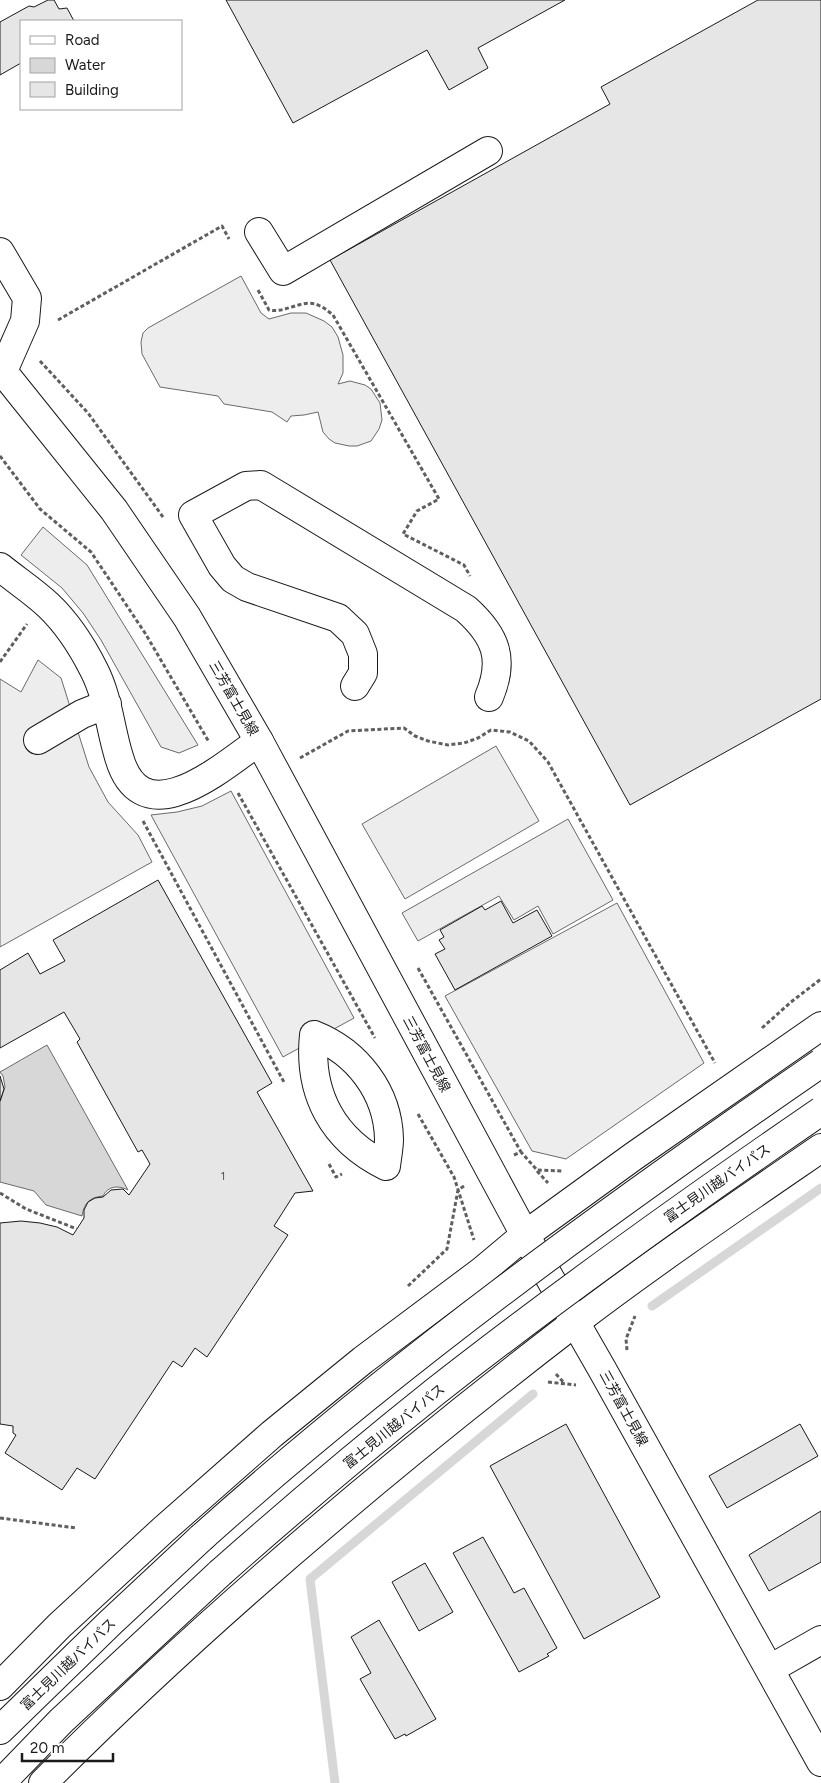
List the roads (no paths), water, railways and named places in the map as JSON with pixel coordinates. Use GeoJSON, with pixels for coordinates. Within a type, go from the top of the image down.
{"type":"FeatureCollection","features":[{"type":"Feature","properties":{"kind":"main road"},"geometry":{"type":"LineString","coordinates":[[259,232],[283,271],[488,151]]}},
{"type":"Feature","properties":{"kind":"main road"},"geometry":{"type":"LineString","coordinates":[[0,252],[27,298],[25,321],[1,370]]}},
{"type":"Feature","properties":{"kind":"main road","name":"三芳富士見線"},"geometry":{"type":"LineString","coordinates":[[1,370],[120,518],[187,617],[259,741],[524,1235],[602,1369],[821,1762]]}},
{"type":"Feature","properties":{"kind":"main road"},"geometry":{"type":"LineString","coordinates":[[355,686],[363,673],[364,654],[355,634],[338,618],[247,587],[233,579],[222,566],[193,516],[246,486],[261,485],[466,609],[488,632],[495,648],[498,665],[495,682],[489,697]]}},
{"type":"Feature","properties":{"kind":"main road"},"geometry":{"type":"LineString","coordinates":[[0,567],[48,605],[73,634],[95,671],[107,704],[123,771],[130,783],[142,791],[156,795],[178,793],[203,779],[259,741]]}},
{"type":"Feature","properties":{"kind":"main road"},"geometry":{"type":"LineString","coordinates":[[38,740],[82,714],[107,704]]}},
{"type":"Feature","properties":{"kind":"main road"},"geometry":{"type":"LineString","coordinates":[[0,1686],[59,1626],[163,1530],[272,1434],[363,1360],[482,1271],[524,1235],[706,1105],[821,1026]]}},
{"type":"Feature","properties":{"kind":"main road","name":"富士見川越バイパス"},"geometry":{"type":"LineString","coordinates":[[0,1730],[201,1538],[357,1405],[518,1279],[644,1186],[821,1063]]}},
{"type":"Feature","properties":{"kind":"main road","name":"富士見川越バイパス"},"geometry":{"type":"LineString","coordinates":[[1,1783],[60,1721],[220,1573],[372,1443],[522,1325],[662,1222],[821,1111]]}},
{"type":"Feature","properties":{"kind":"main road"},"geometry":{"type":"LineString","coordinates":[[43,1783],[99,1726],[237,1598],[300,1543],[459,1413],[574,1323],[689,1239],[821,1148]]}},
{"type":"Feature","properties":{"kind":"main road"},"geometry":{"type":"LineString","coordinates":[[770,1669],[821,1640]]}},
{"type":"Feature","properties":{"kind":"water"},"geometry":{"type":"Polygon","coordinates":[[[47,1045],[128,1190],[121,1187],[110,1188],[103,1196],[88,1202],[82,1216],[46,1205],[34,1191],[0,1182],[0,1102],[5,1087],[3,1076],[0,1072],[47,1045]]]}},
{"type":"Feature","properties":{"kind":"waterway"},"geometry":{"type":"LineString","coordinates":[[652,1306],[821,1188]]}},
{"type":"Feature","properties":{"kind":"waterway"},"geometry":{"type":"LineString","coordinates":[[335,1783],[310,1579],[533,1394]]}}]}
